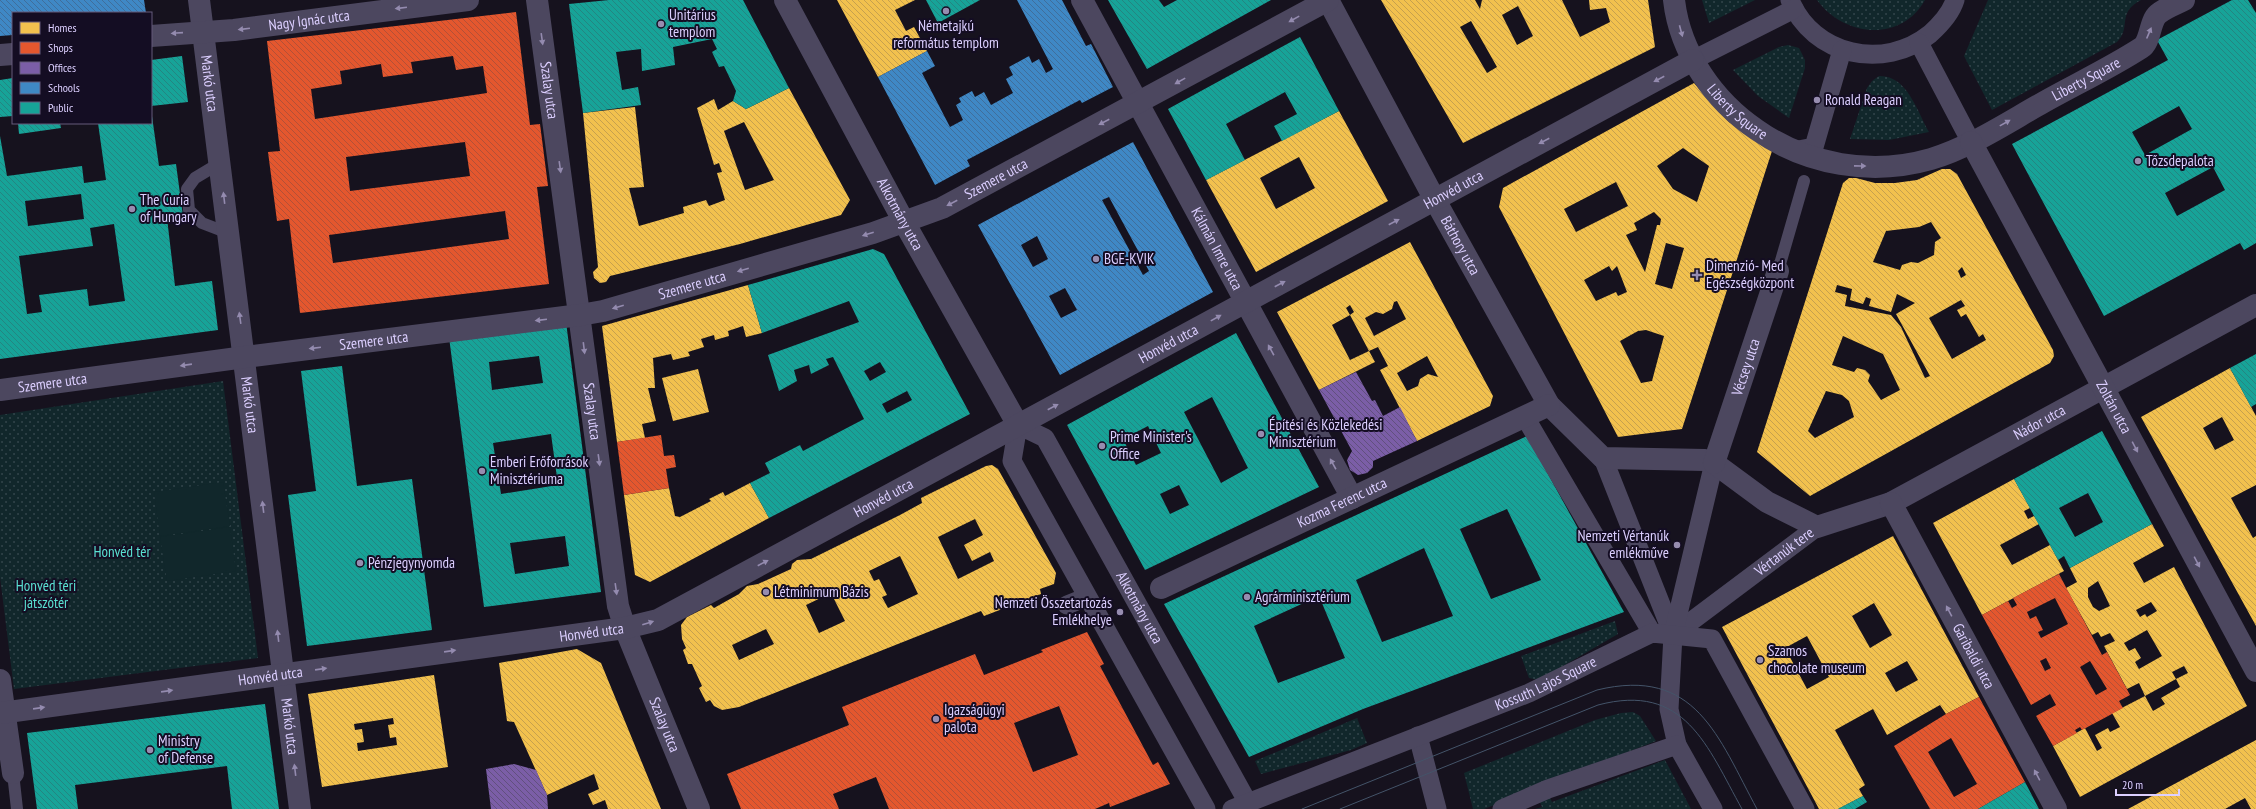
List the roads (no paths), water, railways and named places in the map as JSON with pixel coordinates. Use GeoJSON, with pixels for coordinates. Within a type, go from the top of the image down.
{"type":"FeatureCollection","features":[{"type":"Feature","properties":{"kind":"street","name":"Markó utca"},"geometry":{"type":"LineString","coordinates":[[199,0],[245,357],[300,809]]}},
{"type":"Feature","properties":{"kind":"street","name":"Nagy Ignác utca"},"geometry":{"type":"LineString","coordinates":[[152,36],[242,29],[468,0]]}},
{"type":"Feature","properties":{"kind":"street","name":"Szalay utca"},"geometry":{"type":"LineString","coordinates":[[537,0],[616,594],[625,628],[699,809]]}},
{"type":"Feature","properties":{"kind":"street","name":"Alkotmány utca"},"geometry":{"type":"LineString","coordinates":[[785,0],[904,222],[1018,425],[1045,438],[1135,600],[1240,806]]}},
{"type":"Feature","properties":{"kind":"street","name":"Kálmán Imre utca"},"geometry":{"type":"LineString","coordinates":[[1082,0],[1352,498]]}},
{"type":"Feature","properties":{"kind":"street","name":"Szemere utca"},"geometry":{"type":"LineString","coordinates":[[0,390],[245,357],[580,316],[603,311],[873,233],[942,208],[1138,104],[1328,0]]}},
{"type":"Feature","properties":{"kind":"street","name":"Báthory utca"},"geometry":{"type":"LineString","coordinates":[[1328,0],[1435,200],[1549,405]]}},
{"type":"Feature","properties":{"kind":"street","name":"Liberty Square"},"geometry":{"type":"LineString","coordinates":[[1674,0],[1682,36],[1693,60],[1705,79],[1744,122],[1770,140],[1803,149],[1822,161],[1840,164],[1890,166],[1931,158],[1971,142],[2143,47],[2157,15],[2184,0]]}},
{"type":"Feature","properties":{"kind":"street"},"geometry":{"type":"LineString","coordinates":[[1693,60],[1792,5],[1806,27],[1823,40],[1842,50],[1875,55],[1895,53],[1919,43],[1939,26],[1955,0]]}},
{"type":"Feature","properties":{"kind":"street"},"geometry":{"type":"LineString","coordinates":[[1919,43],[1971,142]]}},
{"type":"Feature","properties":{"kind":"street"},"geometry":{"type":"LineString","coordinates":[[1803,149],[1842,50]]}},
{"type":"Feature","properties":{"kind":"street"},"geometry":{"type":"LineString","coordinates":[[0,55],[12,54]]}},
{"type":"Feature","properties":{"kind":"street","name":"Honvéd utca"},"geometry":{"type":"LineString","coordinates":[[2,713],[625,628],[658,620],[1693,60]]}},
{"type":"Feature","properties":{"kind":"street","name":"Zoltán utca"},"geometry":{"type":"LineString","coordinates":[[1971,142],[2256,671]]}},
{"type":"Feature","properties":{"kind":"street","name":"Vécsey utca"},"geometry":{"type":"LineString","coordinates":[[1714,463],[1778,271]]}},
{"type":"Feature","properties":{"kind":"street","name":"Nádor utca"},"geometry":{"type":"LineString","coordinates":[[1817,527],[1891,503],[2256,305]]}},
{"type":"Feature","properties":{"kind":"street"},"geometry":{"type":"LineString","coordinates":[[1549,405],[1603,458],[1673,635]]}},
{"type":"Feature","properties":{"kind":"street","name":"Kozma Ferenc utca"},"geometry":{"type":"LineString","coordinates":[[1135,600],[1549,405]]}},
{"type":"Feature","properties":{"kind":"street"},"geometry":{"type":"LineString","coordinates":[[1525,416],[1652,634]]}},
{"type":"Feature","properties":{"kind":"street"},"geometry":{"type":"LineString","coordinates":[[1018,425],[1012,461],[1206,809]]}},
{"type":"Feature","properties":{"kind":"street","name":"Vértanúk tere"},"geometry":{"type":"LineString","coordinates":[[1603,458],[1705,460],[1714,463],[1767,502],[1817,527],[1673,635]]}},
{"type":"Feature","properties":{"kind":"street"},"geometry":{"type":"LineString","coordinates":[[1713,809],[1677,745],[1669,709],[1673,635],[1714,463]]}},
{"type":"Feature","properties":{"kind":"street","name":"Garibaldi utca"},"geometry":{"type":"LineString","coordinates":[[1891,503],[2056,809]]}},
{"type":"Feature","properties":{"kind":"street"},"geometry":{"type":"LineString","coordinates":[[1067,605],[1087,597]]}},
{"type":"Feature","properties":{"kind":"street","name":"Kossuth Lajos Square"},"geometry":{"type":"LineString","coordinates":[[1240,806],[1529,693],[1652,634],[1712,639],[1806,809]]}},
{"type":"Feature","properties":{"kind":"street"},"geometry":{"type":"LineString","coordinates":[[0,680],[2,713],[13,773]]}},
{"type":"Feature","properties":{"kind":"street"},"geometry":{"type":"LineString","coordinates":[[1418,736],[1438,809]]}},
{"type":"Feature","properties":{"kind":"street"},"geometry":{"type":"LineString","coordinates":[[1502,809],[1548,790],[1677,745]]}},
{"type":"Feature","properties":{"kind":"lane"},"geometry":{"type":"LineString","coordinates":[[220,163],[195,178],[187,189],[189,210],[202,223],[228,233]]}},
{"type":"Feature","properties":{"kind":"lane"},"geometry":{"type":"LineString","coordinates":[[1778,271],[1804,181]]}},
{"type":"Feature","properties":{"kind":"lane"},"geometry":{"type":"LineString","coordinates":[[13,773],[17,809]]}},
{"type":"Feature","properties":{"kind":"tram line"},"geometry":{"type":"LineString","coordinates":[[1302,809],[1597,690],[1631,685],[1658,688],[1681,698],[1700,714],[1715,733],[1757,809]]}},
{"type":"Feature","properties":{"kind":"tram line"},"geometry":{"type":"LineString","coordinates":[[1340,809],[1598,705],[1628,700],[1652,703],[1673,711],[1690,725],[1704,742],[1742,809]]}},
{"type":"Feature","properties":{"kind":"place","name":"Németajkú református templom"},"geometry":{"type":"Point","coordinates":[946,11]}},
{"type":"Feature","properties":{"kind":"place","name":"Unitárius templom"},"geometry":{"type":"Point","coordinates":[661,24]}},
{"type":"Feature","properties":{"kind":"place","name":"Ronald Reagan"},"geometry":{"type":"Point","coordinates":[1817,100]}},
{"type":"Feature","properties":{"kind":"place","name":"Tőzsdepalota"},"geometry":{"type":"Point","coordinates":[2138,161]}},
{"type":"Feature","properties":{"kind":"place","name":"The Curia of Hungary"},"geometry":{"type":"Point","coordinates":[132,209]}},
{"type":"Feature","properties":{"kind":"place","name":"BGE-KVIK"},"geometry":{"type":"Point","coordinates":[1096,259]}},
{"type":"Feature","properties":{"kind":"place","name":"Dimenzió- Med Egészségközpont"},"geometry":{"type":"Point","coordinates":[1697,275]}},
{"type":"Feature","properties":{"kind":"place","name":"Építési és Közlekedési Minisztérium"},"geometry":{"type":"Point","coordinates":[1261,434]}},
{"type":"Feature","properties":{"kind":"place","name":"Prime Minister's Office"},"geometry":{"type":"Point","coordinates":[1102,446]}},
{"type":"Feature","properties":{"kind":"place","name":"Emberi Erőforrások Minisztériuma"},"geometry":{"type":"Point","coordinates":[482,471]}},
{"type":"Feature","properties":{"kind":"place","name":"Nemzeti Vértanúk emlékműve"},"geometry":{"type":"Point","coordinates":[1677,545]}},
{"type":"Feature","properties":{"kind":"place","name":"Pénzjegynyomda"},"geometry":{"type":"Point","coordinates":[360,563]}},
{"type":"Feature","properties":{"kind":"place","name":"Létminimum Bázis"},"geometry":{"type":"Point","coordinates":[766,592]}},
{"type":"Feature","properties":{"kind":"place","name":"Agrárminisztérium"},"geometry":{"type":"Point","coordinates":[1247,597]}},
{"type":"Feature","properties":{"kind":"place","name":"Nemzeti Összetartozás Emlékhelye"},"geometry":{"type":"Point","coordinates":[1120,612]}},
{"type":"Feature","properties":{"kind":"place","name":"Szamos chocolate museum"},"geometry":{"type":"Point","coordinates":[1760,660]}},
{"type":"Feature","properties":{"kind":"place","name":"Igazságügyi palota"},"geometry":{"type":"Point","coordinates":[936,719]}},
{"type":"Feature","properties":{"kind":"place","name":"Ministry of Defense"},"geometry":{"type":"Point","coordinates":[150,750]}},
{"type":"Feature","properties":{"kind":"park label","name":"Honvéd tér"},"geometry":{"type":"Point","coordinates":[122,552]}},
{"type":"Feature","properties":{"kind":"park label","name":"Honvéd téri játszótér"},"geometry":{"type":"Point","coordinates":[46,594]}}]}
